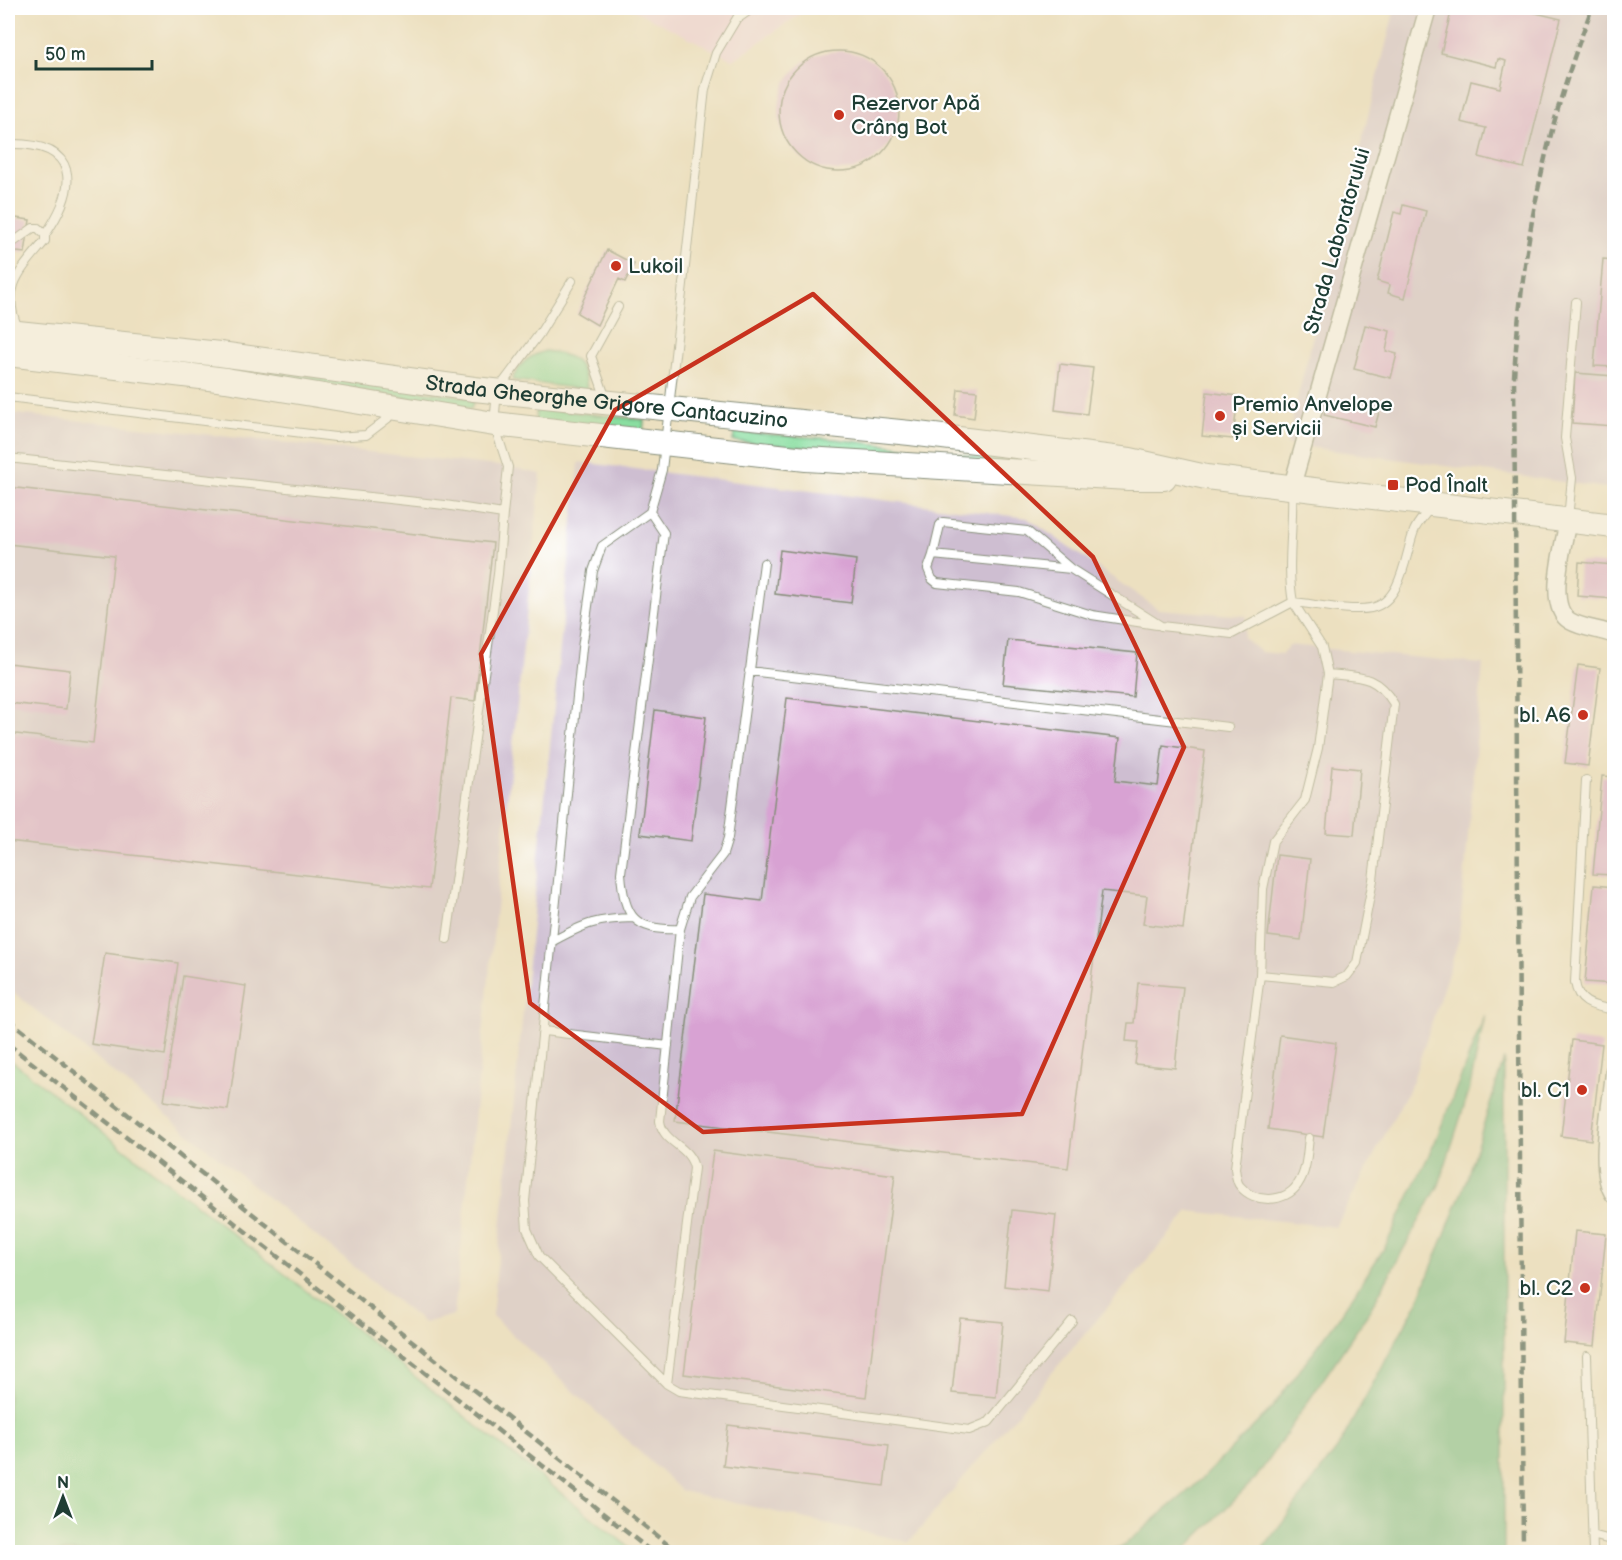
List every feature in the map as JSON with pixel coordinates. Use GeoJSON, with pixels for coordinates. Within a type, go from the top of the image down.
{"type":"FeatureCollection","features":[{"type":"Feature","properties":{"kind":"main road","name":"Strada Gheorghe Grigore Cantacuzino"},"geometry":{"type":"LineString","coordinates":[[14,333],[220,354],[497,391],[878,430],[1130,460],[1206,477],[1614,526]]}},
{"type":"Feature","properties":{"kind":"main road","name":"Strada Gheorghe Grigore Cantacuzino"},"geometry":{"type":"LineString","coordinates":[[8,354],[226,380],[494,424],[853,464],[1128,478],[1206,477]]}},
{"type":"Feature","properties":{"kind":"street","name":"Strada Laboratorului"},"geometry":{"type":"LineString","coordinates":[[1292,486],[1428,8]]}},
{"type":"Feature","properties":{"kind":"street"},"geometry":{"type":"LineString","coordinates":[[1568,520],[1557,594],[1558,610],[1568,620],[1614,636]]}},
{"type":"Feature","properties":{"kind":"street"},"geometry":{"type":"LineString","coordinates":[[1614,1071],[1605,1169],[1609,1188],[1614,1195]]}},
{"type":"Feature","properties":{"kind":"lane"},"geometry":{"type":"LineString","coordinates":[[743,8],[716,52],[705,89],[662,470],[650,512],[602,546],[593,571],[582,648],[525,1201],[527,1229],[538,1256],[667,1384],[679,1391],[969,1430],[989,1422],[1072,1321]]}},
{"type":"Feature","properties":{"kind":"lane"},"geometry":{"type":"LineString","coordinates":[[739,17],[753,8]]}},
{"type":"Feature","properties":{"kind":"lane"},"geometry":{"type":"LineString","coordinates":[[8,144],[23,144],[56,154],[67,168],[69,191],[58,215],[45,235],[45,241],[16,274],[9,288],[14,333]]}},
{"type":"Feature","properties":{"kind":"lane"},"geometry":{"type":"LineString","coordinates":[[8,246],[33,228],[38,228],[45,235]]}},
{"type":"Feature","properties":{"kind":"lane"},"geometry":{"type":"LineString","coordinates":[[447,939],[498,574],[508,467],[494,424],[497,391],[540,333],[572,281]]}},
{"type":"Feature","properties":{"kind":"lane"},"geometry":{"type":"LineString","coordinates":[[1568,520],[1572,478],[1565,438],[1576,302]]}},
{"type":"Feature","properties":{"kind":"lane"},"geometry":{"type":"LineString","coordinates":[[607,402],[591,356],[618,307]]}},
{"type":"Feature","properties":{"kind":"lane"},"geometry":{"type":"LineString","coordinates":[[8,397],[335,437],[366,435],[401,409]]}},
{"type":"Feature","properties":{"kind":"lane"},"geometry":{"type":"LineString","coordinates":[[8,458],[445,505],[503,514]]}},
{"type":"Feature","properties":{"kind":"lane"},"geometry":{"type":"LineString","coordinates":[[1292,486],[1293,517],[1289,583],[1293,602],[1322,647],[1328,674],[1318,748],[1305,800],[1273,841],[1263,889],[1260,975],[1235,1168],[1238,1184],[1250,1196],[1274,1199],[1288,1195],[1299,1184],[1306,1165],[1309,1138]]}},
{"type":"Feature","properties":{"kind":"lane"},"geometry":{"type":"LineString","coordinates":[[1161,626],[1071,569],[1027,531],[946,522],[941,524],[928,569],[932,579],[937,583],[1019,592],[1092,615],[1161,626],[1232,634],[1293,602],[1357,608],[1371,608],[1384,603],[1397,585],[1415,528],[1434,503]]}},
{"type":"Feature","properties":{"kind":"lane"},"geometry":{"type":"LineString","coordinates":[[650,512],[664,533],[621,873],[623,900],[634,918],[645,926],[662,930],[681,929]]}},
{"type":"Feature","properties":{"kind":"lane"},"geometry":{"type":"LineString","coordinates":[[933,555],[1071,569]]}},
{"type":"Feature","properties":{"kind":"lane"},"geometry":{"type":"LineString","coordinates":[[667,1384],[694,1168],[686,1152],[666,1139],[661,1128],[681,929],[690,897],[723,854],[728,838],[764,563]]}},
{"type":"Feature","properties":{"kind":"lane"},"geometry":{"type":"LineString","coordinates":[[749,671],[1228,727]]}},
{"type":"Feature","properties":{"kind":"lane"},"geometry":{"type":"LineString","coordinates":[[1260,975],[1334,982],[1347,976],[1357,963],[1373,880],[1394,704],[1384,688],[1368,678],[1328,674]]}},
{"type":"Feature","properties":{"kind":"lane"},"geometry":{"type":"LineString","coordinates":[[1586,780],[1575,982],[1582,1000],[1590,1005],[1614,1010]]}},
{"type":"Feature","properties":{"kind":"lane"},"geometry":{"type":"LineString","coordinates":[[553,941],[582,925],[600,919],[634,918]]}},
{"type":"Feature","properties":{"kind":"lane"},"geometry":{"type":"LineString","coordinates":[[544,1031],[668,1046]]}},
{"type":"Feature","properties":{"kind":"lane"},"geometry":{"type":"LineString","coordinates":[[1587,1356],[1593,1552]]}},
{"type":"Feature","properties":{"kind":"lane"},"geometry":{"type":"LineString","coordinates":[[1592,1535],[1614,1541]]}},
{"type":"Feature","properties":{"kind":"highlighted area"},"geometry":{"type":"Polygon","coordinates":[[[813,294],[1093,557],[1184,747],[1022,1114],[703,1132],[530,1003],[481,654],[615,410],[813,294]]]}},
{"type":"Feature","properties":{"kind":"shaded area"},"geometry":{"type":"Polygon","coordinates":[[[630,8],[809,8],[733,60],[630,8]]]}},
{"type":"Feature","properties":{"kind":"shaded area"},"geometry":{"type":"Polygon","coordinates":[[[1395,8],[1614,8],[1614,489],[1286,444],[1395,8]]]}},
{"type":"Feature","properties":{"kind":"shaded area"},"geometry":{"type":"Polygon","coordinates":[[[8,413],[508,467],[541,474],[454,1315],[424,1323],[8,988],[8,413]]]}},
{"type":"Feature","properties":{"kind":"shaded area"},"geometry":{"type":"Polygon","coordinates":[[[579,462],[1027,518],[1158,609],[1247,616],[1244,638],[1261,652],[1282,654],[1289,645],[1483,664],[1459,939],[1412,1083],[1336,1227],[1189,1211],[909,1542],[682,1491],[492,1316],[579,462]]]}},
{"type":"Feature","properties":{"kind":"green space"},"geometry":{"type":"Polygon","coordinates":[[[545,351],[563,354],[575,361],[580,366],[586,380],[587,390],[512,380],[525,361],[545,351]]]}},
{"type":"Feature","properties":{"kind":"green space"},"geometry":{"type":"Polygon","coordinates":[[[270,371],[475,398],[471,409],[272,375],[270,371]]]}},
{"type":"Feature","properties":{"kind":"green space"},"geometry":{"type":"Polygon","coordinates":[[[536,408],[644,420],[643,434],[535,422],[536,408]]]}},
{"type":"Feature","properties":{"kind":"green space"},"geometry":{"type":"Polygon","coordinates":[[[735,432],[835,439],[1038,464],[1054,470],[733,441],[735,432]]]}},
{"type":"Feature","properties":{"kind":"green space"},"geometry":{"type":"Polygon","coordinates":[[[1485,1015],[1469,1091],[1439,1185],[1367,1315],[1256,1478],[1182,1552],[1104,1552],[1123,1546],[1193,1487],[1271,1409],[1337,1320],[1385,1247],[1435,1142],[1485,1015]]]}},
{"type":"Feature","properties":{"kind":"green space"},"geometry":{"type":"Polygon","coordinates":[[[8,1058],[369,1340],[635,1552],[8,1552],[8,1058]]]}},
{"type":"Feature","properties":{"kind":"green space"},"geometry":{"type":"Polygon","coordinates":[[[1504,1059],[1504,1552],[1260,1552],[1337,1449],[1418,1301],[1465,1184],[1504,1059]]]}},
{"type":"Feature","properties":{"kind":"building"},"geometry":{"type":"Polygon","coordinates":[[[1452,8],[1515,8],[1561,19],[1524,168],[1479,157],[1486,128],[1461,122],[1471,81],[1500,88],[1506,61],[1498,59],[1496,67],[1441,53],[1452,8]]]}},
{"type":"Feature","properties":{"kind":"building","name":"Rezervor Apă Crâng Bot"},"geometry":{"type":"Polygon","coordinates":[[[839,51],[862,55],[881,69],[895,88],[899,111],[895,134],[881,153],[862,167],[839,171],[816,167],[797,153],[783,134],[779,111],[783,88],[797,69],[816,55],[839,51]]]}},
{"type":"Feature","properties":{"kind":"building"},"geometry":{"type":"Polygon","coordinates":[[[1403,205],[1426,211],[1405,298],[1388,293],[1390,285],[1377,281],[1394,212],[1401,214],[1403,205]]]}},
{"type":"Feature","properties":{"kind":"building"},"geometry":{"type":"Polygon","coordinates":[[[8,217],[30,220],[25,253],[8,251],[8,217]]]}},
{"type":"Feature","properties":{"kind":"building"},"geometry":{"type":"Polygon","coordinates":[[[607,250],[634,264],[625,282],[619,279],[597,325],[577,313],[607,250]]]}},
{"type":"Feature","properties":{"kind":"building"},"geometry":{"type":"Polygon","coordinates":[[[1603,259],[1614,260],[1614,367],[1594,366],[1603,259]]]}},
{"type":"Feature","properties":{"kind":"building"},"geometry":{"type":"Polygon","coordinates":[[[1365,325],[1390,331],[1386,351],[1397,354],[1391,378],[1354,369],[1365,325]]]}},
{"type":"Feature","properties":{"kind":"building"},"geometry":{"type":"Polygon","coordinates":[[[1060,364],[1093,368],[1087,414],[1055,410],[1060,364]]]}},
{"type":"Feature","properties":{"kind":"building"},"geometry":{"type":"Polygon","coordinates":[[[1575,373],[1614,376],[1614,426],[1572,423],[1575,373]]]}},
{"type":"Feature","properties":{"kind":"building"},"geometry":{"type":"Polygon","coordinates":[[[958,389],[977,391],[974,418],[955,415],[958,389]]]}},
{"type":"Feature","properties":{"kind":"building","name":"Premio Anvelope și Servicii"},"geometry":{"type":"Polygon","coordinates":[[[1207,392],[1238,396],[1233,439],[1202,436],[1207,392]]]}},
{"type":"Feature","properties":{"kind":"building"},"geometry":{"type":"Polygon","coordinates":[[[1328,399],[1379,412],[1375,427],[1324,415],[1328,399]]]}},
{"type":"Feature","properties":{"kind":"building"},"geometry":{"type":"Polygon","coordinates":[[[8,487],[493,543],[475,701],[451,698],[429,889],[8,841],[8,733],[93,743],[114,556],[8,544],[8,487]]]}},
{"type":"Feature","properties":{"kind":"building"},"geometry":{"type":"Polygon","coordinates":[[[780,550],[856,560],[851,603],[775,594],[780,550]]]}},
{"type":"Feature","properties":{"kind":"building"},"geometry":{"type":"Polygon","coordinates":[[[1579,562],[1614,565],[1614,599],[1577,596],[1579,562]]]}},
{"type":"Feature","properties":{"kind":"building"},"geometry":{"type":"Polygon","coordinates":[[[1008,640],[1137,653],[1133,697],[1003,684],[1008,640]]]}},
{"type":"Feature","properties":{"kind":"building"},"geometry":{"type":"Polygon","coordinates":[[[8,663],[70,670],[66,709],[8,703],[8,663]]]}},
{"type":"Feature","properties":{"kind":"building","name":"bl. A6"},"geometry":{"type":"Polygon","coordinates":[[[1578,665],[1600,668],[1588,766],[1565,763],[1578,665]]]}},
{"type":"Feature","properties":{"kind":"building"},"geometry":{"type":"Polygon","coordinates":[[[787,698],[1120,738],[1115,781],[1158,786],[1163,745],[1205,751],[1183,929],[1143,924],[1147,896],[1102,891],[1068,1168],[675,1121],[703,894],[762,901],[787,698]]]}},
{"type":"Feature","properties":{"kind":"building"},"geometry":{"type":"Polygon","coordinates":[[[655,710],[706,717],[691,841],[640,834],[655,710]]]}},
{"type":"Feature","properties":{"kind":"building"},"geometry":{"type":"Polygon","coordinates":[[[1332,766],[1360,769],[1354,835],[1326,833],[1332,766]]]}},
{"type":"Feature","properties":{"kind":"building"},"geometry":{"type":"Polygon","coordinates":[[[1602,776],[1614,777],[1614,875],[1593,874],[1602,776]]]}},
{"type":"Feature","properties":{"kind":"building"},"geometry":{"type":"Polygon","coordinates":[[[1277,855],[1310,859],[1301,940],[1268,936],[1277,855]]]}},
{"type":"Feature","properties":{"kind":"building"},"geometry":{"type":"Polygon","coordinates":[[[1594,885],[1614,887],[1614,984],[1585,982],[1594,885]]]}},
{"type":"Feature","properties":{"kind":"building"},"geometry":{"type":"Polygon","coordinates":[[[105,953],[178,963],[165,1055],[91,1044],[105,953]]]}},
{"type":"Feature","properties":{"kind":"building"},"geometry":{"type":"Polygon","coordinates":[[[183,976],[246,986],[228,1110],[164,1101],[183,976]]]}},
{"type":"Feature","properties":{"kind":"building"},"geometry":{"type":"Polygon","coordinates":[[[1138,983],[1183,987],[1175,1068],[1135,1064],[1138,1042],[1126,1041],[1128,1023],[1134,1023],[1138,983]]]}},
{"type":"Feature","properties":{"kind":"building"},"geometry":{"type":"Polygon","coordinates":[[[1280,1035],[1336,1043],[1323,1137],[1268,1129],[1280,1035]]]}},
{"type":"Feature","properties":{"kind":"building","name":"bl. C1"},"geometry":{"type":"Polygon","coordinates":[[[1572,1040],[1602,1044],[1591,1140],[1561,1136],[1572,1040]]]}},
{"type":"Feature","properties":{"kind":"building"},"geometry":{"type":"Polygon","coordinates":[[[713,1151],[895,1175],[866,1397],[684,1374],[713,1151]]]}},
{"type":"Feature","properties":{"kind":"building"},"geometry":{"type":"Polygon","coordinates":[[[1012,1210],[1056,1215],[1048,1291],[1004,1286],[1012,1210]]]}},
{"type":"Feature","properties":{"kind":"building","name":"bl. C2"},"geometry":{"type":"Polygon","coordinates":[[[1575,1231],[1606,1234],[1595,1346],[1564,1343],[1575,1231]]]}},
{"type":"Feature","properties":{"kind":"building"},"geometry":{"type":"Polygon","coordinates":[[[960,1318],[1003,1322],[996,1397],[952,1393],[960,1318]]]}},
{"type":"Feature","properties":{"kind":"building"},"geometry":{"type":"Polygon","coordinates":[[[728,1425],[889,1445],[884,1486],[723,1466],[728,1425]]]}},
{"type":"Feature","properties":{"kind":"railway"},"geometry":{"type":"LineString","coordinates":[[1523,1552],[1514,377],[1523,281],[1538,190],[1561,99],[1592,8]]}},
{"type":"Feature","properties":{"kind":"railway"},"geometry":{"type":"LineString","coordinates":[[8,1019],[677,1552]]}},
{"type":"Feature","properties":{"kind":"railway"},"geometry":{"type":"LineString","coordinates":[[8,1044],[652,1552]]}},
{"type":"Feature","properties":{"kind":"place","name":"Rezervor Apă Crâng Bot"},"geometry":{"type":"Point","coordinates":[839,115]}},
{"type":"Feature","properties":{"kind":"place","name":"Lukoil"},"geometry":{"type":"Point","coordinates":[616,266]}},
{"type":"Feature","properties":{"kind":"place","name":"Premio Anvelope și Servicii"},"geometry":{"type":"Point","coordinates":[1220,416]}},
{"type":"Feature","properties":{"kind":"place","name":"Pod Înalt"},"geometry":{"type":"Point","coordinates":[1393,485]}},
{"type":"Feature","properties":{"kind":"place","name":"bl. A6"},"geometry":{"type":"Point","coordinates":[1583,715]}},
{"type":"Feature","properties":{"kind":"place","name":"bl. C1"},"geometry":{"type":"Point","coordinates":[1582,1090]}},
{"type":"Feature","properties":{"kind":"place","name":"bl. C2"},"geometry":{"type":"Point","coordinates":[1585,1288]}}]}
